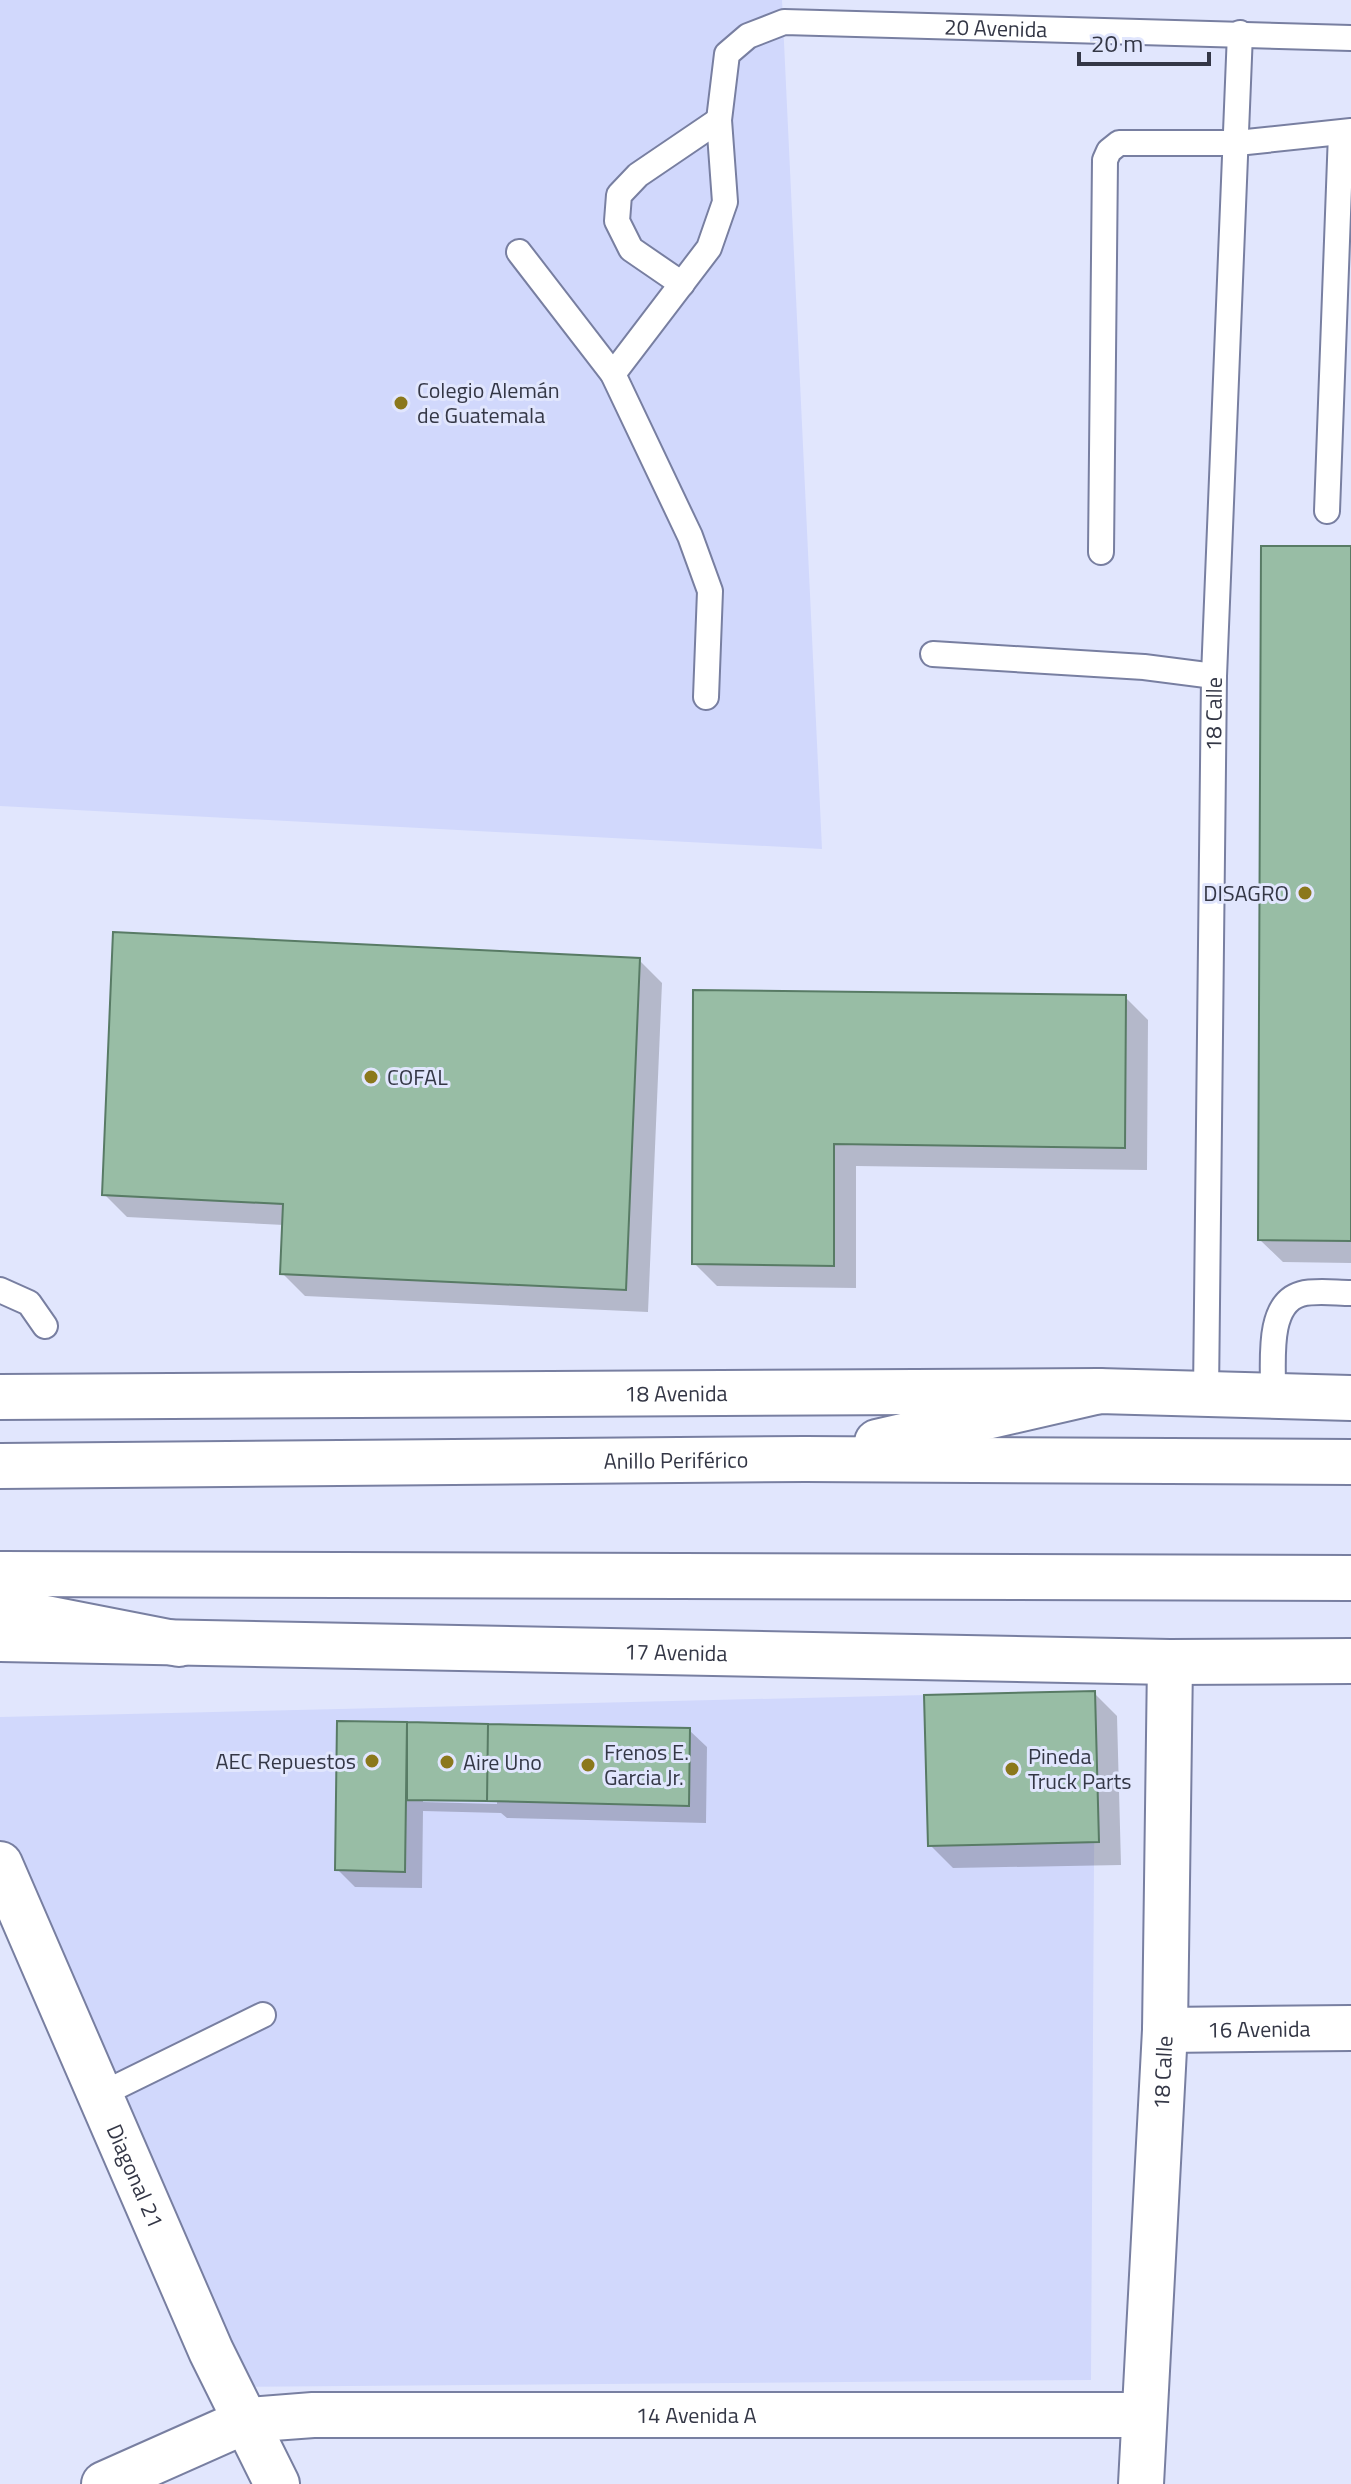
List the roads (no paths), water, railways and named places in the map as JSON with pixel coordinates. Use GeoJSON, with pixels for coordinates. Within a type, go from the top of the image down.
{"type":"FeatureCollection","features":[{"type":"Feature","properties":{"kind":"main road","name":"18 Avenida"},"geometry":{"type":"LineString","coordinates":[[0,1397],[1099,1391],[1351,1398]]}},
{"type":"Feature","properties":{"kind":"main road"},"geometry":{"type":"LineString","coordinates":[[805,1459],[1099,1391]]}},
{"type":"Feature","properties":{"kind":"main road","name":"Anillo Periférico"},"geometry":{"type":"LineString","coordinates":[[0,1466],[805,1459],[1351,1462]]}},
{"type":"Feature","properties":{"kind":"main road"},"geometry":{"type":"LineString","coordinates":[[0,1574],[1351,1578]]}},
{"type":"Feature","properties":{"kind":"main road"},"geometry":{"type":"LineString","coordinates":[[0,1609],[179,1644]]}},
{"type":"Feature","properties":{"kind":"main road","name":"17 Avenida"},"geometry":{"type":"LineString","coordinates":[[0,1639],[1170,1662],[1351,1661]]}},
{"type":"Feature","properties":{"kind":"main road","name":"18 Calle"},"geometry":{"type":"LineString","coordinates":[[1141,2484],[1165,2030],[1170,1662]]}},
{"type":"Feature","properties":{"kind":"main road","name":"Diagonal 21"},"geometry":{"type":"LineString","coordinates":[[0,1864],[211,2351],[248,2420],[277,2484]]}},
{"type":"Feature","properties":{"kind":"main road","name":"16 Avenida"},"geometry":{"type":"LineString","coordinates":[[1165,2030],[1351,2028]]}},
{"type":"Feature","properties":{"kind":"main road","name":"14 Avenida A"},"geometry":{"type":"LineString","coordinates":[[104,2484],[248,2420],[313,2415],[1143,2415]]}},
{"type":"Feature","properties":{"kind":"lane","name":"20 Avenida"},"geometry":{"type":"LineString","coordinates":[[719,120],[727,54],[748,36],[784,22],[1351,38]]}},
{"type":"Feature","properties":{"kind":"lane","name":"18 Calle"},"geometry":{"type":"LineString","coordinates":[[1206,1394],[1214,676],[1240,33]]}},
{"type":"Feature","properties":{"kind":"lane"},"geometry":{"type":"LineString","coordinates":[[613,374],[682,284],[709,248],[725,202],[719,120],[638,175],[619,195],[617,221],[631,249],[682,284]]}},
{"type":"Feature","properties":{"kind":"lane"},"geometry":{"type":"LineString","coordinates":[[1101,552],[1105,160],[1109,151],[1119,143],[1237,143],[1346,132],[1327,511]]}},
{"type":"Feature","properties":{"kind":"lane"},"geometry":{"type":"LineString","coordinates":[[519,252],[613,374],[690,536],[710,591],[706,697]]}},
{"type":"Feature","properties":{"kind":"lane"},"geometry":{"type":"LineString","coordinates":[[933,654],[1144,667],[1214,676]]}},
{"type":"Feature","properties":{"kind":"lane"},"geometry":{"type":"LineString","coordinates":[[0,1290],[29,1303],[45,1326]]}},
{"type":"Feature","properties":{"kind":"lane"},"geometry":{"type":"LineString","coordinates":[[1273,1396],[1277,1319],[1286,1301],[1302,1293],[1351,1293]]}},
{"type":"Feature","properties":{"kind":"lane"},"geometry":{"type":"LineString","coordinates":[[100,2095],[263,2015]]}},
{"type":"Feature","properties":{"kind":"place","name":"Colegio Alemán de Guatemala"},"geometry":{"type":"Point","coordinates":[401,403]}},
{"type":"Feature","properties":{"kind":"place","name":"DISAGRO"},"geometry":{"type":"Point","coordinates":[1305,893]}},
{"type":"Feature","properties":{"kind":"place","name":"COFAL"},"geometry":{"type":"Point","coordinates":[371,1077]}},
{"type":"Feature","properties":{"kind":"place","name":"AEC Repuestos"},"geometry":{"type":"Point","coordinates":[372,1761]}},
{"type":"Feature","properties":{"kind":"place","name":"Aire Uno"},"geometry":{"type":"Point","coordinates":[447,1762]}},
{"type":"Feature","properties":{"kind":"place","name":"Frenos E. Garcia Jr."},"geometry":{"type":"Point","coordinates":[588,1765]}},
{"type":"Feature","properties":{"kind":"place","name":"Pineda Truck Parts"},"geometry":{"type":"Point","coordinates":[1012,1769]}}]}
